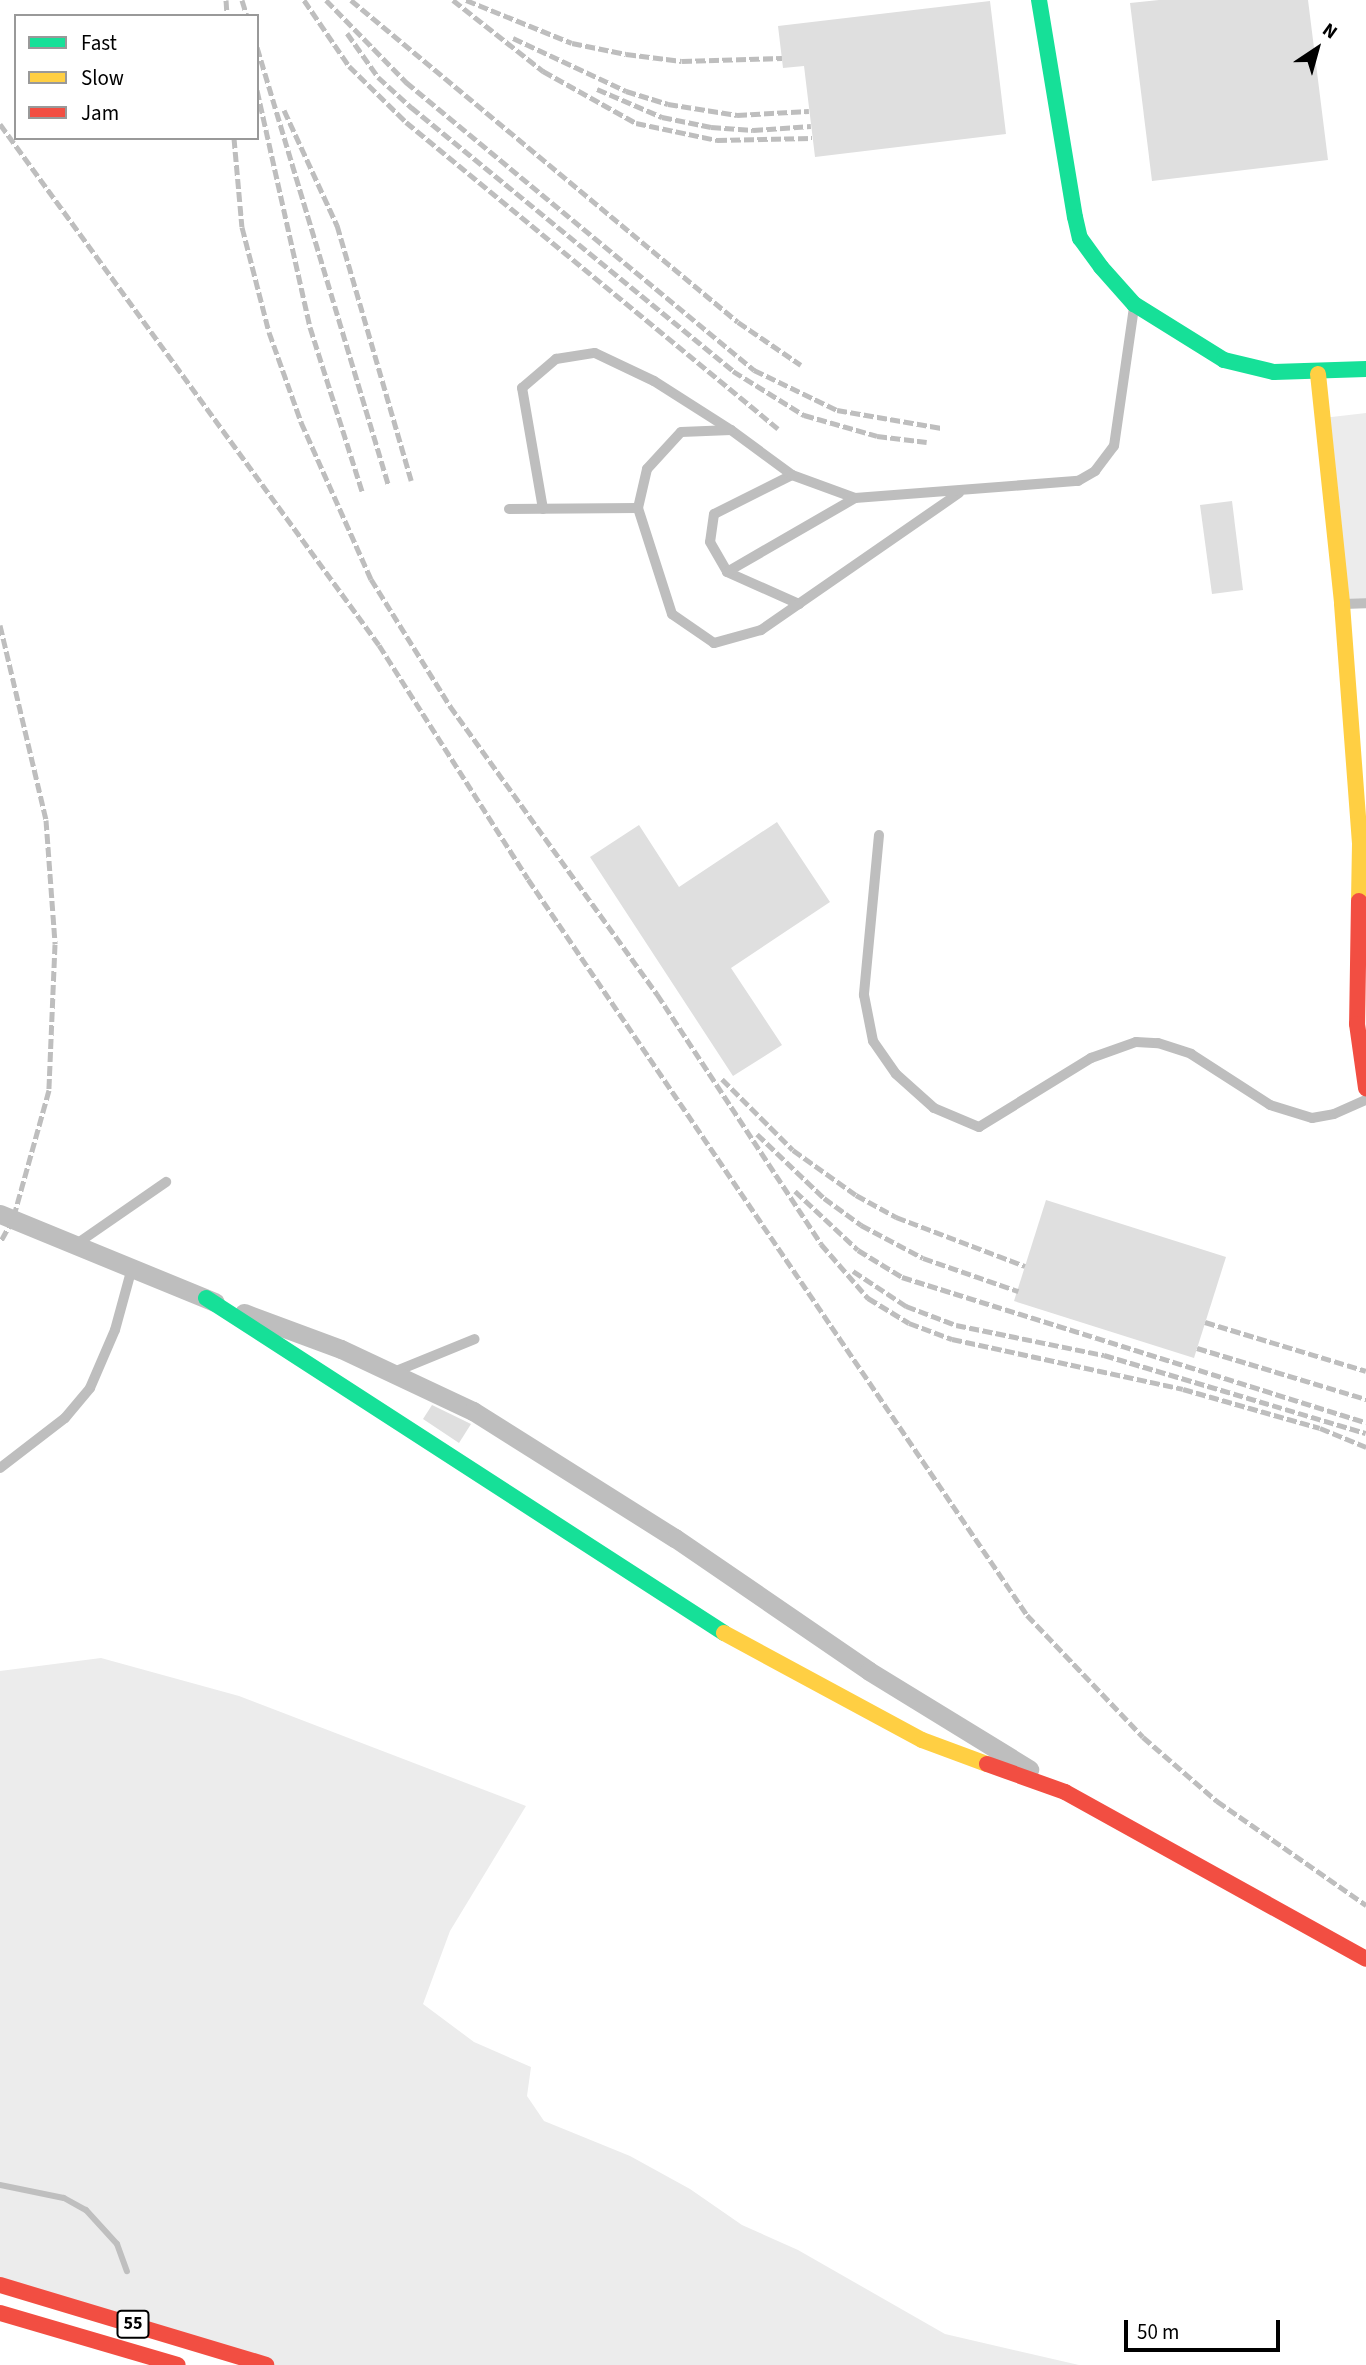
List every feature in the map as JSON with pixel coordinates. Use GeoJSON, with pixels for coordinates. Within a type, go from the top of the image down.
{"type":"FeatureCollection","features":[{"type":"Feature","properties":{"kind":"street"},"geometry":{"type":"LineString","coordinates":[[1039,0],[1080,238],[1134,304],[1224,360],[1274,372],[1318,374],[1366,369]]}},
{"type":"Feature","properties":{"kind":"street"},"geometry":{"type":"LineString","coordinates":[[1318,374],[1342,604],[1360,844],[1358,1044],[1366,1088]]}},
{"type":"Feature","properties":{"kind":"street"},"geometry":{"type":"LineString","coordinates":[[0,1214],[394,1372],[473,1411],[675,1538],[869,1671],[1067,1793],[1366,1959]]}},
{"type":"Feature","properties":{"kind":"street"},"geometry":{"type":"LineString","coordinates":[[206,1298],[705,1622],[806,1681],[922,1740],[1067,1793]]}},
{"type":"Feature","properties":{"kind":"street","name":"55"},"geometry":{"type":"LineString","coordinates":[[0,2285],[266,2365]]}},
{"type":"Feature","properties":{"kind":"street","name":"55"},"geometry":{"type":"LineString","coordinates":[[0,2313],[178,2365]]}},
{"type":"Feature","properties":{"kind":"lane"},"geometry":{"type":"LineString","coordinates":[[543,509],[522,388],[555,359],[595,353],[654,381],[731,430],[792,475],[855,498],[959,493],[1078,481],[1095,471],[1114,446],[1134,304]]}},
{"type":"Feature","properties":{"kind":"lane"},"geometry":{"type":"LineString","coordinates":[[731,430],[681,432],[647,470],[638,508],[672,614],[714,643],[761,630],[959,493]]}},
{"type":"Feature","properties":{"kind":"lane"},"geometry":{"type":"LineString","coordinates":[[792,475],[714,514],[710,542],[727,572],[799,604]]}},
{"type":"Feature","properties":{"kind":"lane"},"geometry":{"type":"LineString","coordinates":[[727,572],[855,498]]}},
{"type":"Feature","properties":{"kind":"lane"},"geometry":{"type":"LineString","coordinates":[[509,509],[638,508]]}},
{"type":"Feature","properties":{"kind":"lane"},"geometry":{"type":"LineString","coordinates":[[1342,604],[1366,603]]}},
{"type":"Feature","properties":{"kind":"lane"},"geometry":{"type":"LineString","coordinates":[[879,835],[864,995],[873,1041],[896,1074],[934,1108],[979,1127],[1091,1058],[1136,1042],[1158,1043],[1191,1054],[1270,1105],[1312,1118],[1334,1114],[1366,1100]]}},
{"type":"Feature","properties":{"kind":"lane"},"geometry":{"type":"LineString","coordinates":[[75,1245],[166,1182]]}},
{"type":"Feature","properties":{"kind":"lane"},"geometry":{"type":"LineString","coordinates":[[0,1468],[65,1418],[90,1388],[115,1330],[132,1268]]}},
{"type":"Feature","properties":{"kind":"lane"},"geometry":{"type":"LineString","coordinates":[[394,1372],[475,1339]]}},
{"type":"Feature","properties":{"kind":"shaded area"},"geometry":{"type":"Polygon","coordinates":[[[1366,413],[1366,601],[1344,602],[1323,418],[1366,413]]]}},
{"type":"Feature","properties":{"kind":"shaded area"},"geometry":{"type":"Polygon","coordinates":[[[101,1658],[239,1696],[526,1806],[450,1931],[423,2004],[474,2042],[531,2067],[527,2096],[544,2121],[630,2156],[690,2189],[742,2225],[798,2250],[945,2334],[1079,2365],[271,2365],[0,2283],[0,1671],[101,1658]]]}},
{"type":"Feature","properties":{"kind":"building"},"geometry":{"type":"Polygon","coordinates":[[[1159,0],[1308,0],[1328,160],[1152,181],[1130,3],[1159,0]]]}},
{"type":"Feature","properties":{"kind":"building"},"geometry":{"type":"Polygon","coordinates":[[[990,1],[1006,134],[815,157],[804,66],[783,68],[778,26],[990,1]]]}},
{"type":"Feature","properties":{"kind":"building"},"geometry":{"type":"Polygon","coordinates":[[[1232,501],[1243,590],[1212,594],[1200,505],[1232,501]]]}},
{"type":"Feature","properties":{"kind":"building"},"geometry":{"type":"Polygon","coordinates":[[[777,822],[830,902],[731,968],[782,1045],[733,1076],[590,857],[639,825],[679,887],[777,822]]]}},
{"type":"Feature","properties":{"kind":"building"},"geometry":{"type":"Polygon","coordinates":[[[1046,1200],[1226,1257],[1194,1358],[1014,1301],[1046,1200]]]}},
{"type":"Feature","properties":{"kind":"building"},"geometry":{"type":"Polygon","coordinates":[[[432,1405],[471,1424],[459,1443],[423,1419],[432,1405]]]}},
{"type":"Feature","properties":{"kind":"waterway"},"geometry":{"type":"LineString","coordinates":[[0,2185],[64,2198],[86,2210],[117,2244],[127,2271]]}},
{"type":"Feature","properties":{"kind":"railway"},"geometry":{"type":"LineString","coordinates":[[226,0],[227,14]]}},
{"type":"Feature","properties":{"kind":"railway"},"geometry":{"type":"LineString","coordinates":[[242,0],[246,14]]}},
{"type":"Feature","properties":{"kind":"railway"},"geometry":{"type":"LineString","coordinates":[[304,0],[349,66],[406,122],[778,429]]}},
{"type":"Feature","properties":{"kind":"railway"},"geometry":{"type":"LineString","coordinates":[[326,0],[406,82],[754,370],[837,410],[941,428]]}},
{"type":"Feature","properties":{"kind":"railway"},"geometry":{"type":"LineString","coordinates":[[351,0],[738,322],[801,365]]}},
{"type":"Feature","properties":{"kind":"railway"},"geometry":{"type":"LineString","coordinates":[[453,0],[543,71],[636,123],[717,140],[812,138]]}},
{"type":"Feature","properties":{"kind":"railway"},"geometry":{"type":"LineString","coordinates":[[466,0],[572,43],[626,54],[682,61],[782,58]]}},
{"type":"Feature","properties":{"kind":"railway"},"geometry":{"type":"LineString","coordinates":[[347,33],[378,77],[411,107],[733,371],[804,415],[877,436],[927,442]]}},
{"type":"Feature","properties":{"kind":"railway"},"geometry":{"type":"LineString","coordinates":[[513,38],[626,91],[668,104],[737,115],[809,111]]}},
{"type":"Feature","properties":{"kind":"railway"},"geometry":{"type":"LineString","coordinates":[[259,54],[388,484]]}},
{"type":"Feature","properties":{"kind":"railway"},"geometry":{"type":"LineString","coordinates":[[597,89],[662,117],[711,127],[753,130],[811,126]]}},
{"type":"Feature","properties":{"kind":"railway"},"geometry":{"type":"LineString","coordinates":[[259,99],[310,327],[362,491]]}},
{"type":"Feature","properties":{"kind":"railway"},"geometry":{"type":"LineString","coordinates":[[284,110],[337,225],[411,480]]}},
{"type":"Feature","properties":{"kind":"railway"},"geometry":{"type":"LineString","coordinates":[[0,124],[379,645],[528,879],[1027,1615],[1143,1737],[1217,1801],[1366,1905]]}},
{"type":"Feature","properties":{"kind":"railway"},"geometry":{"type":"LineString","coordinates":[[234,140],[242,227],[269,332],[301,422],[371,579],[450,706],[657,994],[821,1244],[868,1298],[909,1323],[952,1339],[1183,1389],[1320,1428],[1366,1447]]}},
{"type":"Feature","properties":{"kind":"railway"},"geometry":{"type":"LineString","coordinates":[[0,625],[46,820],[55,944],[49,1090],[13,1219],[0,1242]]}},
{"type":"Feature","properties":{"kind":"railway"},"geometry":{"type":"LineString","coordinates":[[722,1079],[793,1150],[856,1195],[896,1217],[1025,1266]]}},
{"type":"Feature","properties":{"kind":"railway"},"geometry":{"type":"LineString","coordinates":[[757,1134],[824,1198],[861,1225],[923,1258],[1018,1291]]}},
{"type":"Feature","properties":{"kind":"railway"},"geometry":{"type":"LineString","coordinates":[[795,1191],[858,1250],[902,1277],[1366,1422]]}},
{"type":"Feature","properties":{"kind":"railway"},"geometry":{"type":"LineString","coordinates":[[853,1271],[906,1306],[956,1325],[1104,1355],[1366,1433]]}},
{"type":"Feature","properties":{"kind":"railway"},"geometry":{"type":"LineString","coordinates":[[1205,1322],[1366,1371]]}},
{"type":"Feature","properties":{"kind":"railway"},"geometry":{"type":"LineString","coordinates":[[1197,1348],[1366,1399]]}},
{"type":"Feature","properties":{"kind":"traffic: fast"},"geometry":{"type":"LineString","coordinates":[[1039,0],[1075,217],[1080,238],[1101,267],[1134,304],[1224,360],[1274,372],[1366,369]]}},
{"type":"Feature","properties":{"kind":"traffic: fast"},"geometry":{"type":"LineString","coordinates":[[206,1298],[724,1633]]}},
{"type":"Feature","properties":{"kind":"traffic: slow"},"geometry":{"type":"LineString","coordinates":[[1318,374],[1342,604],[1360,844],[1359,901]]}},
{"type":"Feature","properties":{"kind":"traffic: slow"},"geometry":{"type":"LineString","coordinates":[[724,1633],[922,1740],[987,1764]]}},
{"type":"Feature","properties":{"kind":"traffic: jam"},"geometry":{"type":"LineString","coordinates":[[1359,901],[1357,1024],[1366,1088]]}},
{"type":"Feature","properties":{"kind":"traffic: jam"},"geometry":{"type":"LineString","coordinates":[[987,1764],[1065,1792],[1366,1959]]}},
{"type":"Feature","properties":{"kind":"traffic: jam"},"geometry":{"type":"LineString","coordinates":[[0,2285],[266,2365]]}},
{"type":"Feature","properties":{"kind":"traffic: jam"},"geometry":{"type":"LineString","coordinates":[[0,2313],[178,2365]]}}]}
